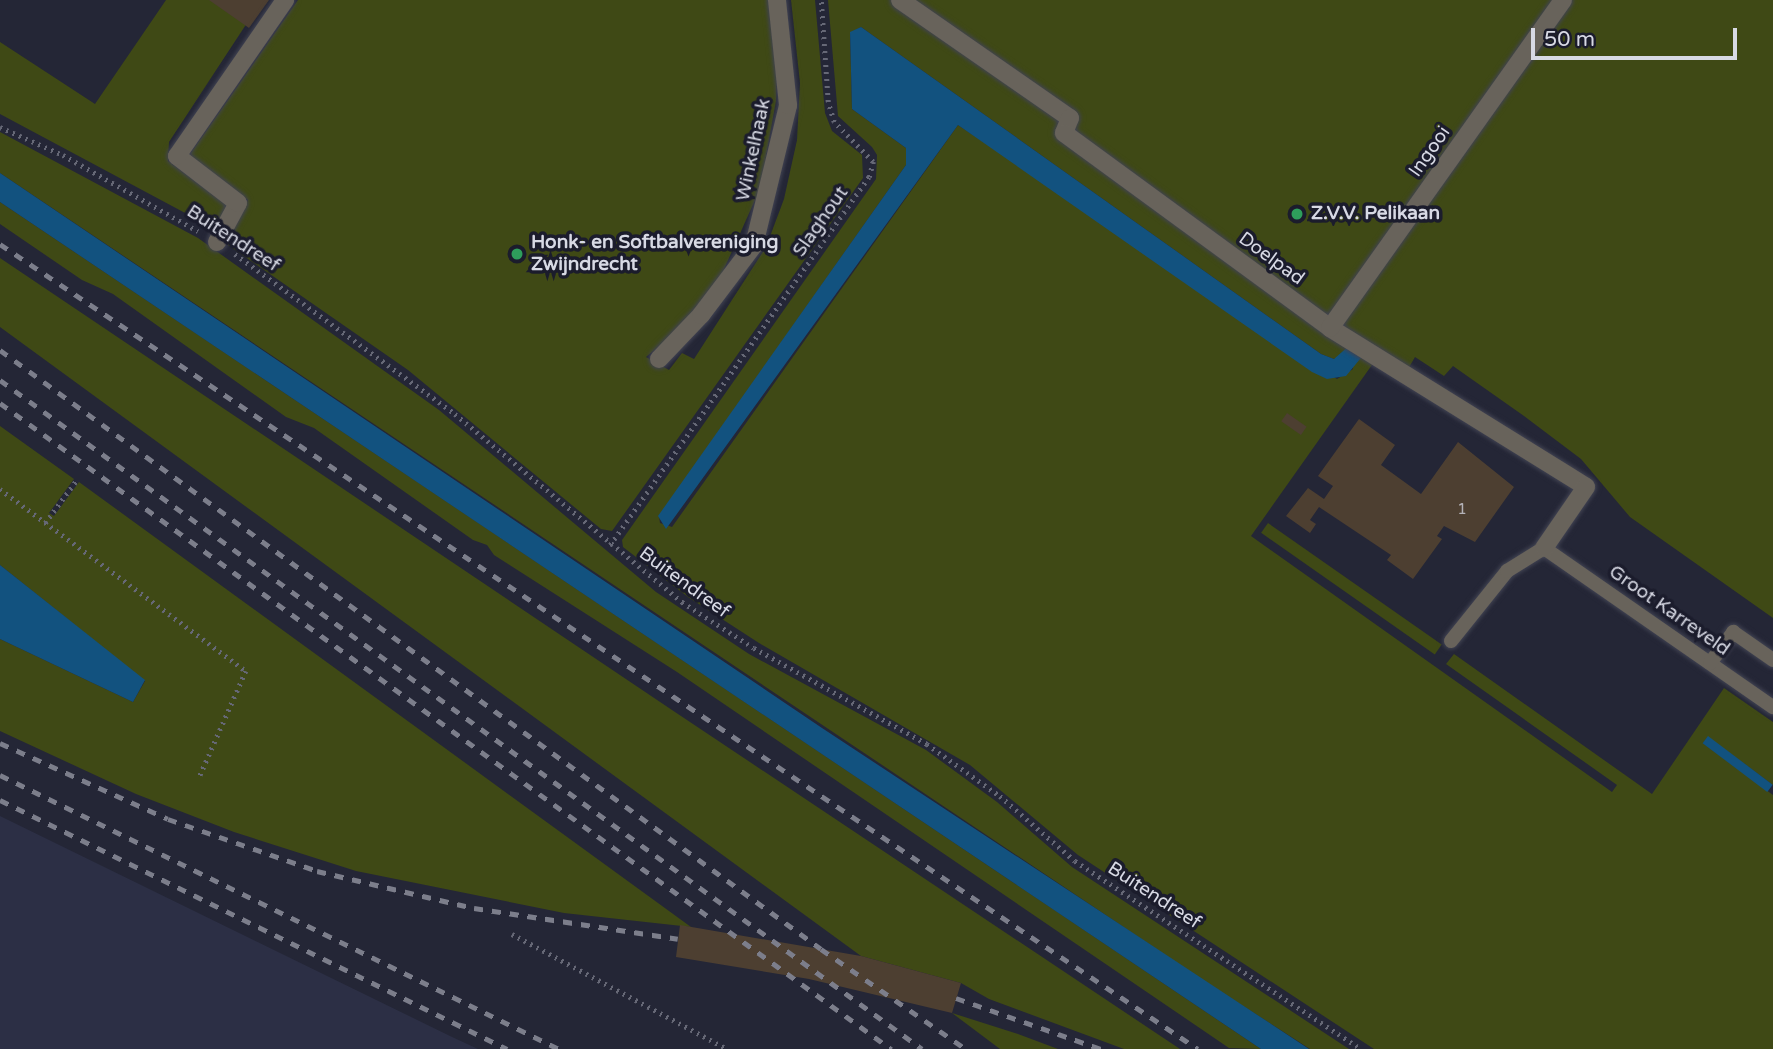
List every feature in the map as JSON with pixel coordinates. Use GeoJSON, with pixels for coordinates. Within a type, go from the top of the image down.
{"type":"FeatureCollection","features":[{"type":"Feature","properties":{"kind":"street"},"geometry":{"type":"LineString","coordinates":[[214,240],[238,204],[177,156],[285,0]]}},
{"type":"Feature","properties":{"kind":"street","name":"Winkelhaak"},"geometry":{"type":"LineString","coordinates":[[659,359],[701,316],[754,245],[788,105],[777,0]]}},
{"type":"Feature","properties":{"kind":"street","name":"Doelpad"},"geometry":{"type":"LineString","coordinates":[[900,0],[1070,118],[1064,133],[1330,328],[1586,487],[1544,548]]}},
{"type":"Feature","properties":{"kind":"street","name":"Ingooi"},"geometry":{"type":"LineString","coordinates":[[1330,328],[1563,0]]}},
{"type":"Feature","properties":{"kind":"lane"},"geometry":{"type":"LineString","coordinates":[[1451,641],[1507,571],[1544,548]]}},
{"type":"Feature","properties":{"kind":"lane","name":"Groot Karreveld"},"geometry":{"type":"LineString","coordinates":[[1544,548],[1773,707]]}},
{"type":"Feature","properties":{"kind":"lane"},"geometry":{"type":"LineString","coordinates":[[1710,663],[1733,632],[1773,660]]}},
{"type":"Feature","properties":{"kind":"path","name":"Slaghout"},"geometry":{"type":"LineString","coordinates":[[610,545],[869,177],[873,162],[834,122],[828,102],[821,0]]}},
{"type":"Feature","properties":{"kind":"path","name":"Buitendreef"},"geometry":{"type":"LineString","coordinates":[[0,127],[63,155],[214,240],[455,414],[682,602],[754,648],[937,751],[1000,796],[1075,861],[1361,1049]]}},
{"type":"Feature","properties":{"kind":"path"},"geometry":{"type":"LineString","coordinates":[[45,523],[76,481]]}},
{"type":"Feature","properties":{"kind":"path"},"geometry":{"type":"LineString","coordinates":[[0,489],[246,671],[199,778]]}},
{"type":"Feature","properties":{"kind":"path"},"geometry":{"type":"LineString","coordinates":[[512,934],[727,1049]]}},
{"type":"Feature","properties":{"kind":"shaded area"},"geometry":{"type":"Polygon","coordinates":[[[0,816],[450,1036],[478,1049],[0,1049],[0,816]]]}},
{"type":"Feature","properties":{"kind":"green space"},"geometry":{"type":"Polygon","coordinates":[[[166,0],[262,0],[169,142],[168,161],[228,206],[215,229],[0,114],[0,42],[95,104],[166,0]]]}},
{"type":"Feature","properties":{"kind":"green space","name":"Honk- en Softbalvereniging Zwijndrecht"},"geometry":{"type":"Polygon","coordinates":[[[298,0],[769,0],[778,44],[776,101],[760,189],[720,278],[685,324],[646,357],[669,370],[682,353],[694,359],[766,247],[784,199],[797,140],[800,83],[791,0],[815,0],[825,113],[832,131],[862,155],[863,178],[612,531],[601,529],[408,370],[228,245],[226,236],[248,200],[188,157],[298,0]]]}},
{"type":"Feature","properties":{"kind":"green space"},"geometry":{"type":"Polygon","coordinates":[[[828,0],[1773,0],[1773,618],[1630,517],[1581,459],[1524,416],[1453,366],[1444,376],[1415,357],[1401,381],[1374,362],[1251,536],[1612,792],[1617,785],[1446,664],[1454,654],[1652,794],[1724,688],[1773,722],[1773,785],[1708,737],[1703,743],[1773,795],[1773,1049],[1374,1049],[1078,855],[970,765],[759,643],[688,597],[623,547],[622,540],[876,179],[877,155],[872,147],[838,116],[828,0]],[[861,27],[850,33],[852,109],[906,148],[906,165],[659,516],[660,523],[672,527],[958,125],[1337,379],[1353,369],[1346,353],[1334,359],[1321,354],[861,27]]]}},
{"type":"Feature","properties":{"kind":"green space"},"geometry":{"type":"Polygon","coordinates":[[[0,132],[198,238],[439,410],[656,592],[749,654],[926,750],[997,802],[1072,867],[1349,1049],[1310,1049],[1201,979],[0,173],[0,132]]]}},
{"type":"Feature","properties":{"kind":"green space"},"geometry":{"type":"Polygon","coordinates":[[[0,202],[1261,1049],[1229,1048],[677,672],[494,555],[487,545],[473,540],[314,428],[286,417],[113,294],[82,280],[0,224],[0,202]]]}},
{"type":"Feature","properties":{"kind":"green space"},"geometry":{"type":"Polygon","coordinates":[[[0,258],[1180,1049],[1124,1049],[989,999],[961,983],[861,956],[0,327],[0,258]]]}},
{"type":"Feature","properties":{"kind":"green space"},"geometry":{"type":"Polygon","coordinates":[[[0,426],[74,479],[49,513],[54,516],[79,482],[691,927],[564,913],[356,871],[234,832],[136,794],[0,731],[0,639],[133,702],[145,681],[0,565],[0,426]]]}},
{"type":"Feature","properties":{"kind":"green space"},"geometry":{"type":"Polygon","coordinates":[[[1268,523],[1442,645],[1435,654],[1261,533],[1268,523]]]}},
{"type":"Feature","properties":{"kind":"green space"},"geometry":{"type":"Polygon","coordinates":[[[952,1013],[1018,1034],[1058,1049],[1000,1049],[952,1013]]]}},
{"type":"Feature","properties":{"kind":"water"},"geometry":{"type":"Polygon","coordinates":[[[861,27],[1321,354],[1334,359],[1351,344],[1365,353],[1346,376],[1327,379],[1312,372],[958,125],[666,529],[658,516],[906,165],[906,148],[852,109],[850,32],[861,27]]]}},
{"type":"Feature","properties":{"kind":"water"},"geometry":{"type":"Polygon","coordinates":[[[0,173],[822,728],[1309,1049],[1261,1049],[0,202],[0,173]]]}},
{"type":"Feature","properties":{"kind":"water"},"geometry":{"type":"Polygon","coordinates":[[[0,565],[145,680],[133,702],[0,639],[0,565]]]}},
{"type":"Feature","properties":{"kind":"water"},"geometry":{"type":"Polygon","coordinates":[[[1708,736],[1773,785],[1767,792],[1703,743],[1708,736]]]}},
{"type":"Feature","properties":{"kind":"building"},"geometry":{"type":"Polygon","coordinates":[[[209,0],[269,0],[249,28],[209,0]]]}},
{"type":"Feature","properties":{"kind":"building"},"geometry":{"type":"Polygon","coordinates":[[[1287,413],[1307,427],[1301,435],[1281,421],[1287,413]]]}},
{"type":"Feature","properties":{"kind":"building"},"geometry":{"type":"Polygon","coordinates":[[[1359,419],[1395,445],[1381,465],[1421,494],[1458,442],[1514,487],[1475,542],[1444,526],[1437,536],[1442,539],[1413,579],[1387,560],[1391,555],[1319,507],[1310,520],[1316,524],[1310,533],[1286,516],[1308,488],[1324,499],[1333,486],[1318,476],[1359,419]]]}},
{"type":"Feature","properties":{"kind":"building"},"geometry":{"type":"Polygon","coordinates":[[[680,925],[861,956],[961,983],[952,1013],[809,979],[676,957],[680,925]]]}},
{"type":"Feature","properties":{"kind":"railway"},"geometry":{"type":"LineString","coordinates":[[0,244],[1198,1049]]}},
{"type":"Feature","properties":{"kind":"railway"},"geometry":{"type":"LineString","coordinates":[[0,350],[821,949],[966,1049]]}},
{"type":"Feature","properties":{"kind":"railway"},"geometry":{"type":"LineString","coordinates":[[0,380],[922,1049]]}},
{"type":"Feature","properties":{"kind":"railway"},"geometry":{"type":"LineString","coordinates":[[0,403],[891,1049]]}},
{"type":"Feature","properties":{"kind":"railway"},"geometry":{"type":"LineString","coordinates":[[0,743],[168,819],[317,871],[474,908],[678,939]]}},
{"type":"Feature","properties":{"kind":"railway"},"geometry":{"type":"LineString","coordinates":[[0,775],[559,1049]]}},
{"type":"Feature","properties":{"kind":"railway"},"geometry":{"type":"LineString","coordinates":[[0,800],[507,1049]]}},
{"type":"Feature","properties":{"kind":"railway"},"geometry":{"type":"LineString","coordinates":[[956,998],[1101,1049]]}},
{"type":"Feature","properties":{"kind":"place","name":"Z.V.V. Pelikaan"},"geometry":{"type":"Point","coordinates":[1297,214]}},
{"type":"Feature","properties":{"kind":"place","name":"Honk- en Softbalvereniging Zwijndrecht"},"geometry":{"type":"Point","coordinates":[517,254]}}]}
